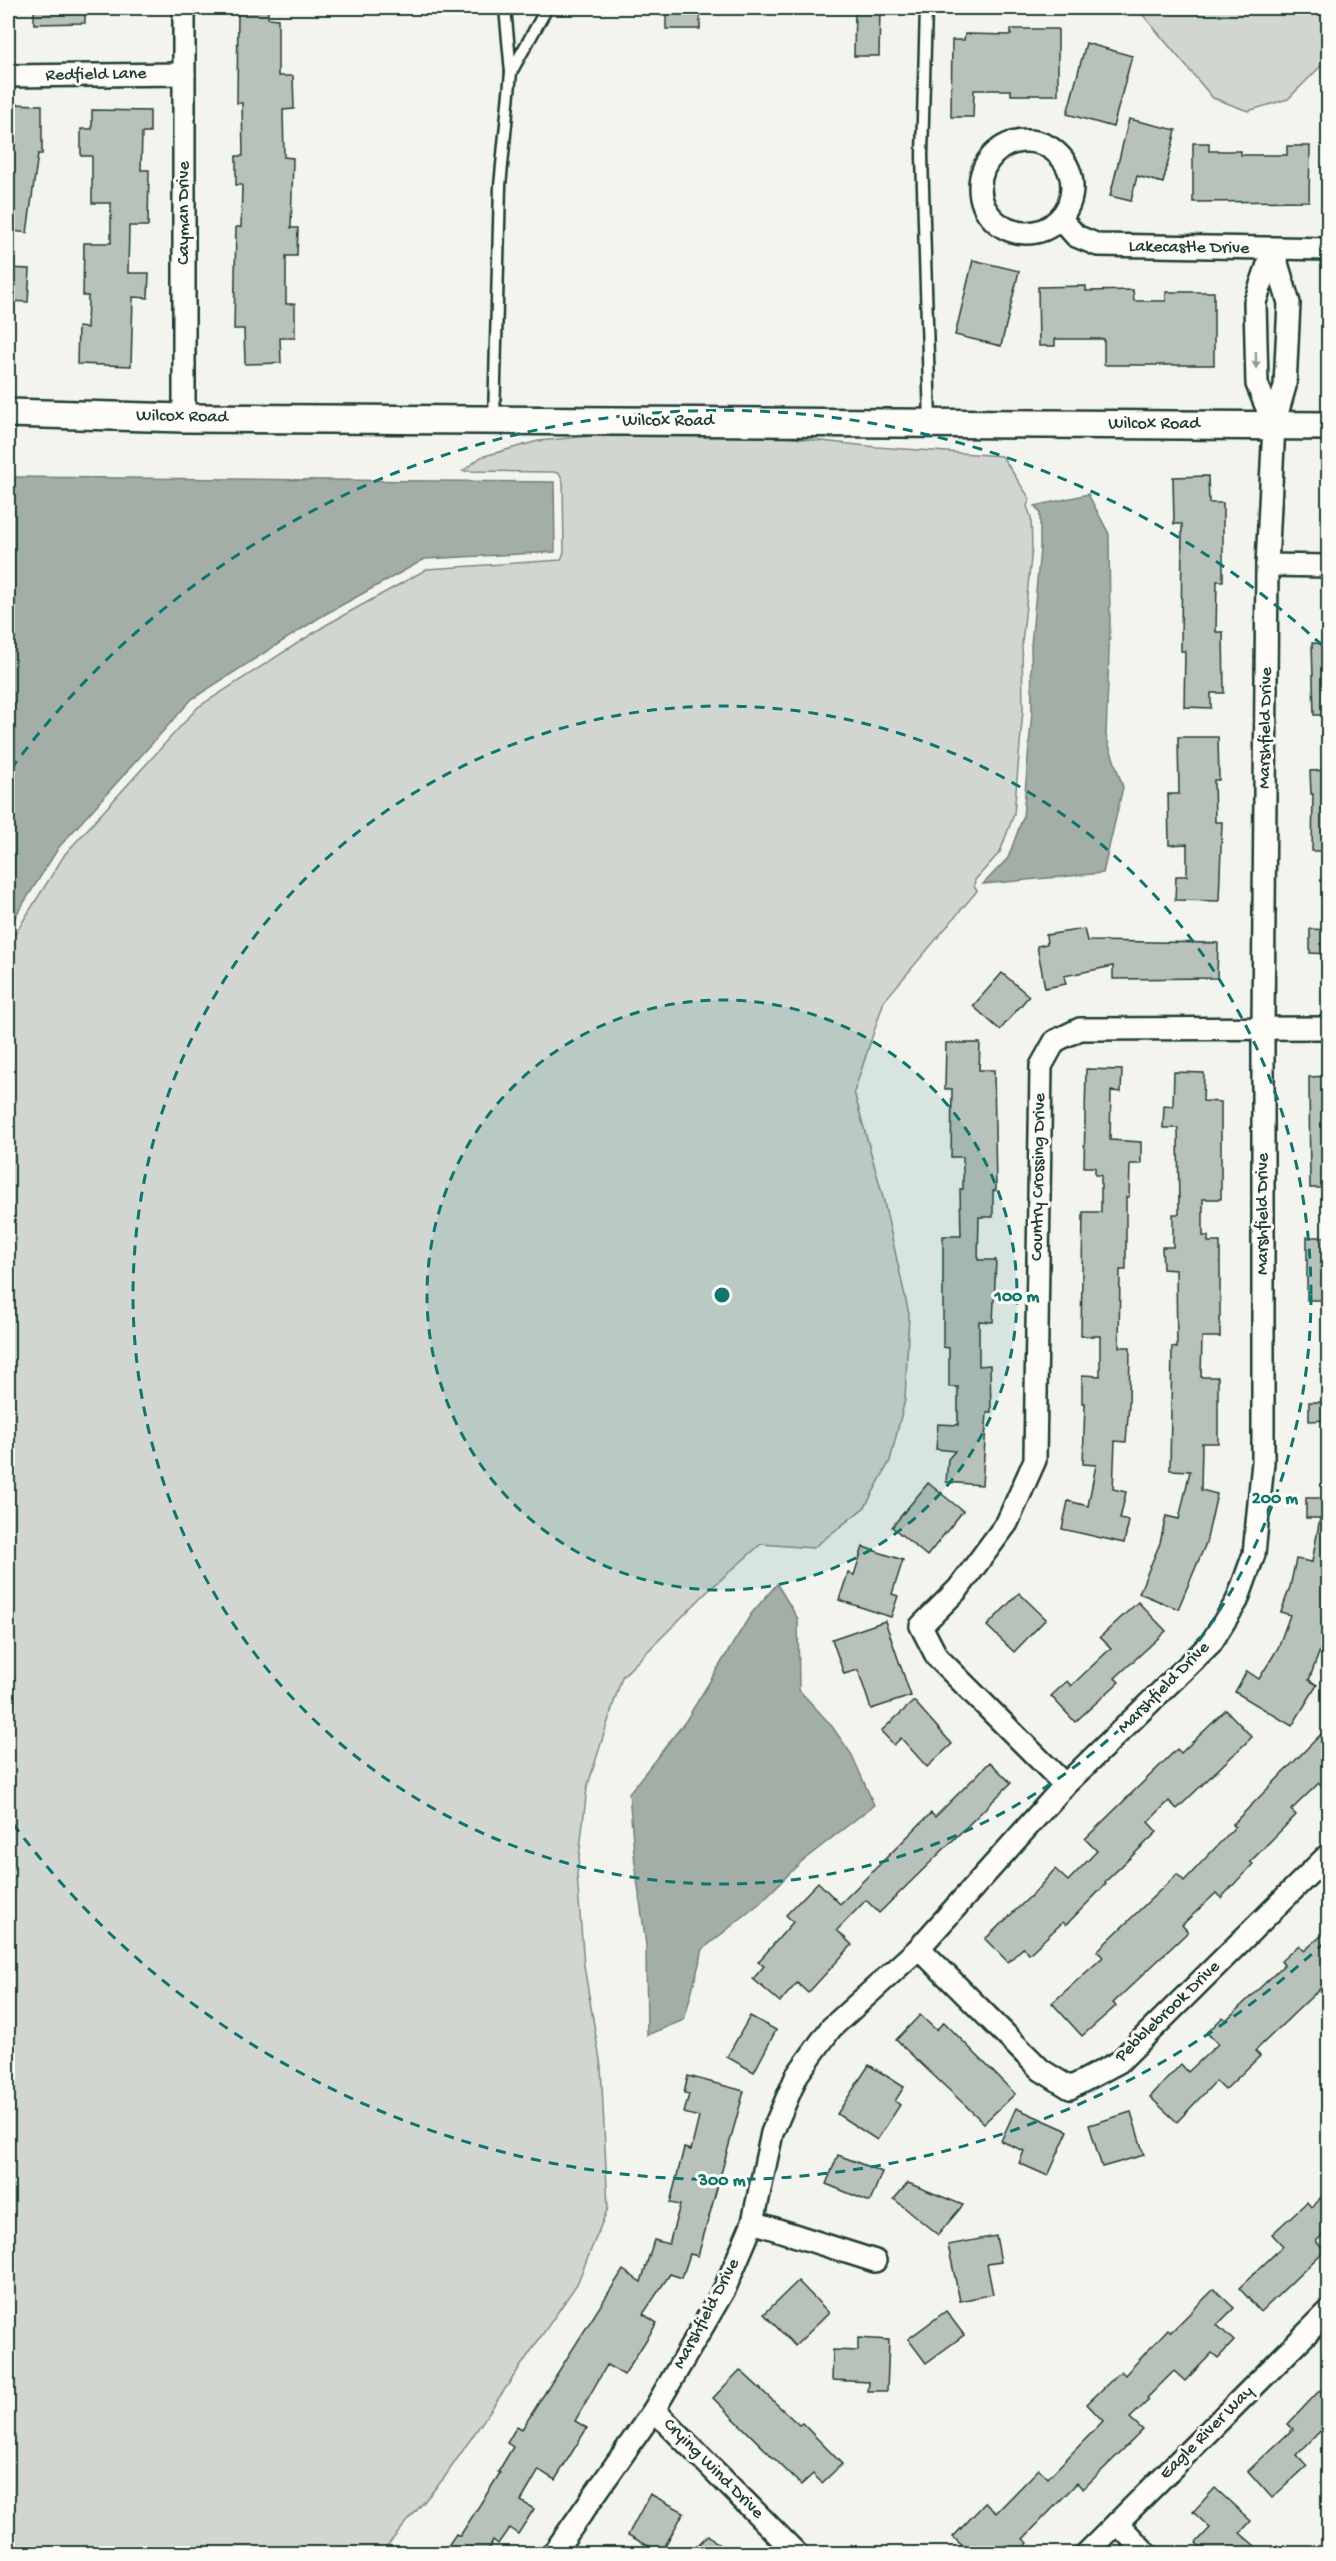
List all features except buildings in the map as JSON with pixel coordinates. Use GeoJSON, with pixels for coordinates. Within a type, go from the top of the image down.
{"type":"FeatureCollection","features":[{"type":"Feature","properties":{"kind":"street","name":"Cayman Drive"},"geometry":{"type":"LineString","coordinates":[[184,8],[184,418]]}},
{"type":"Feature","properties":{"kind":"street","name":"Redfield Lane"},"geometry":{"type":"LineString","coordinates":[[8,76],[184,74]]}},
{"type":"Feature","properties":{"kind":"street"},"geometry":{"type":"LineString","coordinates":[[1024,141],[1040,143],[1059,156],[1071,175],[1072,190],[1068,205],[1060,218],[1041,230],[1019,233],[1005,228],[993,219],[984,207],[980,192],[981,178],[986,164],[996,152],[1009,144],[1024,141]]}},
{"type":"Feature","properties":{"kind":"street","name":"Lakecastle Drive"},"geometry":{"type":"LineString","coordinates":[[1060,218],[1076,236],[1098,245],[1273,250],[1329,249]]}},
{"type":"Feature","properties":{"kind":"street","name":"Marshfield Drive"},"geometry":{"type":"LineString","coordinates":[[1273,250],[1255,302],[1257,384],[1274,425]]}},
{"type":"Feature","properties":{"kind":"street","name":"Marshfield Drive"},"geometry":{"type":"LineString","coordinates":[[553,2553],[654,2410],[725,2288],[753,2222],[772,2133],[797,2075],[831,2028],[919,1948],[1065,1785],[1211,1643],[1237,1601],[1254,1554],[1263,1462],[1263,1028],[1268,565],[1274,425],[1285,386],[1289,303],[1273,250]]}},
{"type":"Feature","properties":{"kind":"street","name":"Wilcox Road"},"geometry":{"type":"LineString","coordinates":[[8,413],[184,418],[1329,426]]}},
{"type":"Feature","properties":{"kind":"street"},"geometry":{"type":"LineString","coordinates":[[1268,565],[1329,566]]}},
{"type":"Feature","properties":{"kind":"street","name":"Country Crossing Drive"},"geometry":{"type":"LineString","coordinates":[[1065,1785],[937,1658],[921,1626],[958,1589],[1007,1523],[1035,1460],[1041,1066],[1055,1041],[1080,1029],[1329,1028]]}},
{"type":"Feature","properties":{"kind":"street","name":"Pebblebrook Drive"},"geometry":{"type":"LineString","coordinates":[[919,1948],[1041,2070],[1070,2088],[1119,2062],[1329,1855]]}},
{"type":"Feature","properties":{"kind":"street"},"geometry":{"type":"LineString","coordinates":[[753,2222],[875,2261]]}},
{"type":"Feature","properties":{"kind":"street","name":"Eagle River Way"},"geometry":{"type":"LineString","coordinates":[[1086,2553],[1329,2312]]}},
{"type":"Feature","properties":{"kind":"street","name":"Crying Wind Drive"},"geometry":{"type":"LineString","coordinates":[[654,2410],[797,2553]]}},
{"type":"Feature","properties":{"kind":"street"},"geometry":{"type":"LineString","coordinates":[[1117,2523],[1147,2553]]}},
{"type":"Feature","properties":{"kind":"lane"},"geometry":{"type":"LineString","coordinates":[[494,420],[500,186],[511,72],[505,8]]}},
{"type":"Feature","properties":{"kind":"lane"},"geometry":{"type":"LineString","coordinates":[[511,72],[547,8]]}},
{"type":"Feature","properties":{"kind":"lane"},"geometry":{"type":"LineString","coordinates":[[926,8],[922,155],[930,423]]}},
{"type":"Feature","properties":{"kind":"shaded area"},"geometry":{"type":"Polygon","coordinates":[[[1137,8],[1328,8],[1328,59],[1288,99],[1248,111],[1213,98],[1137,8]]]}},
{"type":"Feature","properties":{"kind":"shaded area"},"geometry":{"type":"Polygon","coordinates":[[[634,432],[757,434],[877,447],[1002,456],[1030,499],[1027,506],[1031,517],[1032,548],[1022,644],[1023,710],[1014,814],[1000,852],[975,880],[974,886],[977,891],[884,1001],[854,1092],[882,1193],[909,1314],[905,1400],[890,1461],[865,1507],[813,1548],[761,1544],[709,1590],[622,1677],[587,1788],[577,1875],[584,1966],[601,2066],[608,2208],[577,2284],[444,2478],[381,2553],[8,2553],[8,945],[65,854],[198,707],[326,625],[427,569],[561,560],[564,552],[563,482],[560,474],[554,472],[463,471],[481,457],[538,441],[634,432]]]}},
{"type":"Feature","properties":{"kind":"shaded area"},"geometry":{"type":"Polygon","coordinates":[[[8,477],[554,482],[555,552],[425,559],[322,616],[192,699],[59,847],[8,928],[8,477]]]}},
{"type":"Feature","properties":{"kind":"shaded area"},"geometry":{"type":"Polygon","coordinates":[[[1088,494],[1109,534],[1110,625],[1106,736],[1123,787],[1103,873],[983,884],[1008,858],[1023,817],[1032,711],[1031,645],[1040,549],[1040,513],[1035,506],[1088,494]]]}},
{"type":"Feature","properties":{"kind":"shaded area"},"geometry":{"type":"Polygon","coordinates":[[[777,1584],[798,1619],[799,1690],[831,1725],[852,1755],[874,1805],[801,1862],[760,1903],[703,1949],[684,2020],[647,2035],[646,1945],[635,1864],[629,1793],[685,1722],[751,1614],[777,1584]]]}}]}
